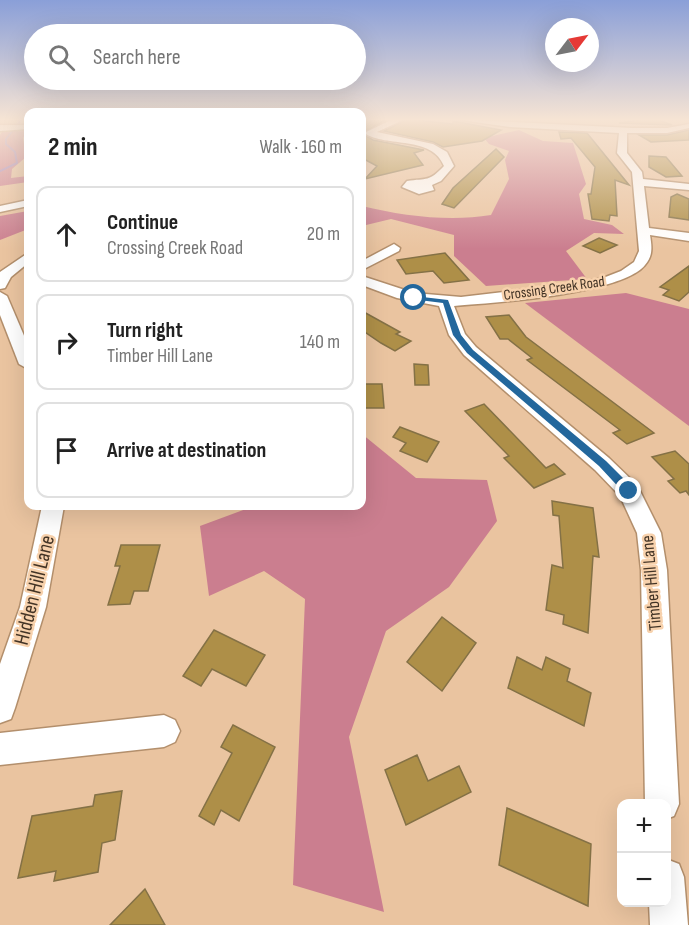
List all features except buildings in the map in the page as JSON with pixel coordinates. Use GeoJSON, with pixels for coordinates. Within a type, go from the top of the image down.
{"type":"FeatureCollection","features":[{"type":"Feature","properties":{"kind":"street"},"geometry":{"type":"LineString","coordinates":[[425,184],[437,179],[449,162]]}},
{"type":"Feature","properties":{"kind":"street","name":"Crossing Creek Road"},"geometry":{"type":"LineString","coordinates":[[366,281],[406,296],[446,302],[584,286],[610,280],[641,262],[646,251],[646,231],[638,182],[634,167],[630,162]]}},
{"type":"Feature","properties":{"kind":"street"},"geometry":{"type":"LineString","coordinates":[[638,182],[689,187]]}},
{"type":"Feature","properties":{"kind":"street"},"geometry":{"type":"LineString","coordinates":[[0,209],[24,204]]}},
{"type":"Feature","properties":{"kind":"street"},"geometry":{"type":"LineString","coordinates":[[646,231],[689,237]]}},
{"type":"Feature","properties":{"kind":"street"},"geometry":{"type":"LineString","coordinates":[[366,264],[394,248]]}},
{"type":"Feature","properties":{"kind":"street"},"geometry":{"type":"LineString","coordinates":[[0,285],[5,275],[24,260]]}},
{"type":"Feature","properties":{"kind":"street"},"geometry":{"type":"LineString","coordinates":[[0,296],[24,350]]}},
{"type":"Feature","properties":{"kind":"street","name":"Timber Hill Lane"},"geometry":{"type":"LineString","coordinates":[[446,302],[457,335],[470,351],[602,464],[629,491],[650,533],[654,570],[662,799]]}},
{"type":"Feature","properties":{"kind":"street","name":"Hidden Hill Lane"},"geometry":{"type":"LineString","coordinates":[[0,708],[33,607],[52,510]]}},
{"type":"Feature","properties":{"kind":"street"},"geometry":{"type":"LineString","coordinates":[[0,749],[164,731]]}},
{"type":"Feature","properties":{"kind":"street"},"geometry":{"type":"LineString","coordinates":[[668,907],[669,925]]}},
{"type":"Feature","properties":{"kind":"shaded area"},"geometry":{"type":"Polygon","coordinates":[[[0,162],[20,162],[12,169],[11,178],[24,176],[24,183],[0,186],[0,162]]]}},
{"type":"Feature","properties":{"kind":"shaded area"},"geometry":{"type":"Polygon","coordinates":[[[505,162],[579,162],[586,184],[579,194],[584,219],[612,225],[624,234],[594,233],[566,251],[587,279],[486,286],[454,256],[454,235],[391,219],[366,225],[366,207],[426,217],[459,218],[491,215],[509,179],[505,162]]]}},
{"type":"Feature","properties":{"kind":"shaded area"},"geometry":{"type":"Polygon","coordinates":[[[24,212],[24,231],[0,240],[0,216],[24,212]]]}},
{"type":"Feature","properties":{"kind":"shaded area"},"geometry":{"type":"Polygon","coordinates":[[[626,293],[689,309],[689,426],[525,303],[626,293]]]}},
{"type":"Feature","properties":{"kind":"shaded area"},"geometry":{"type":"Polygon","coordinates":[[[366,437],[416,478],[487,480],[497,521],[449,587],[386,631],[349,737],[384,912],[293,885],[305,599],[264,571],[209,596],[200,526],[243,510],[366,510],[366,437]]]}},
{"type":"Feature","properties":{"kind":"waterway"},"geometry":{"type":"LineString","coordinates":[[0,171],[17,162]]}},
{"type":"Feature","properties":{"kind":"route"},"geometry":{"type":"LineString","coordinates":[[414,298],[446,302],[457,335],[470,351],[602,464],[629,491]]}}]}
